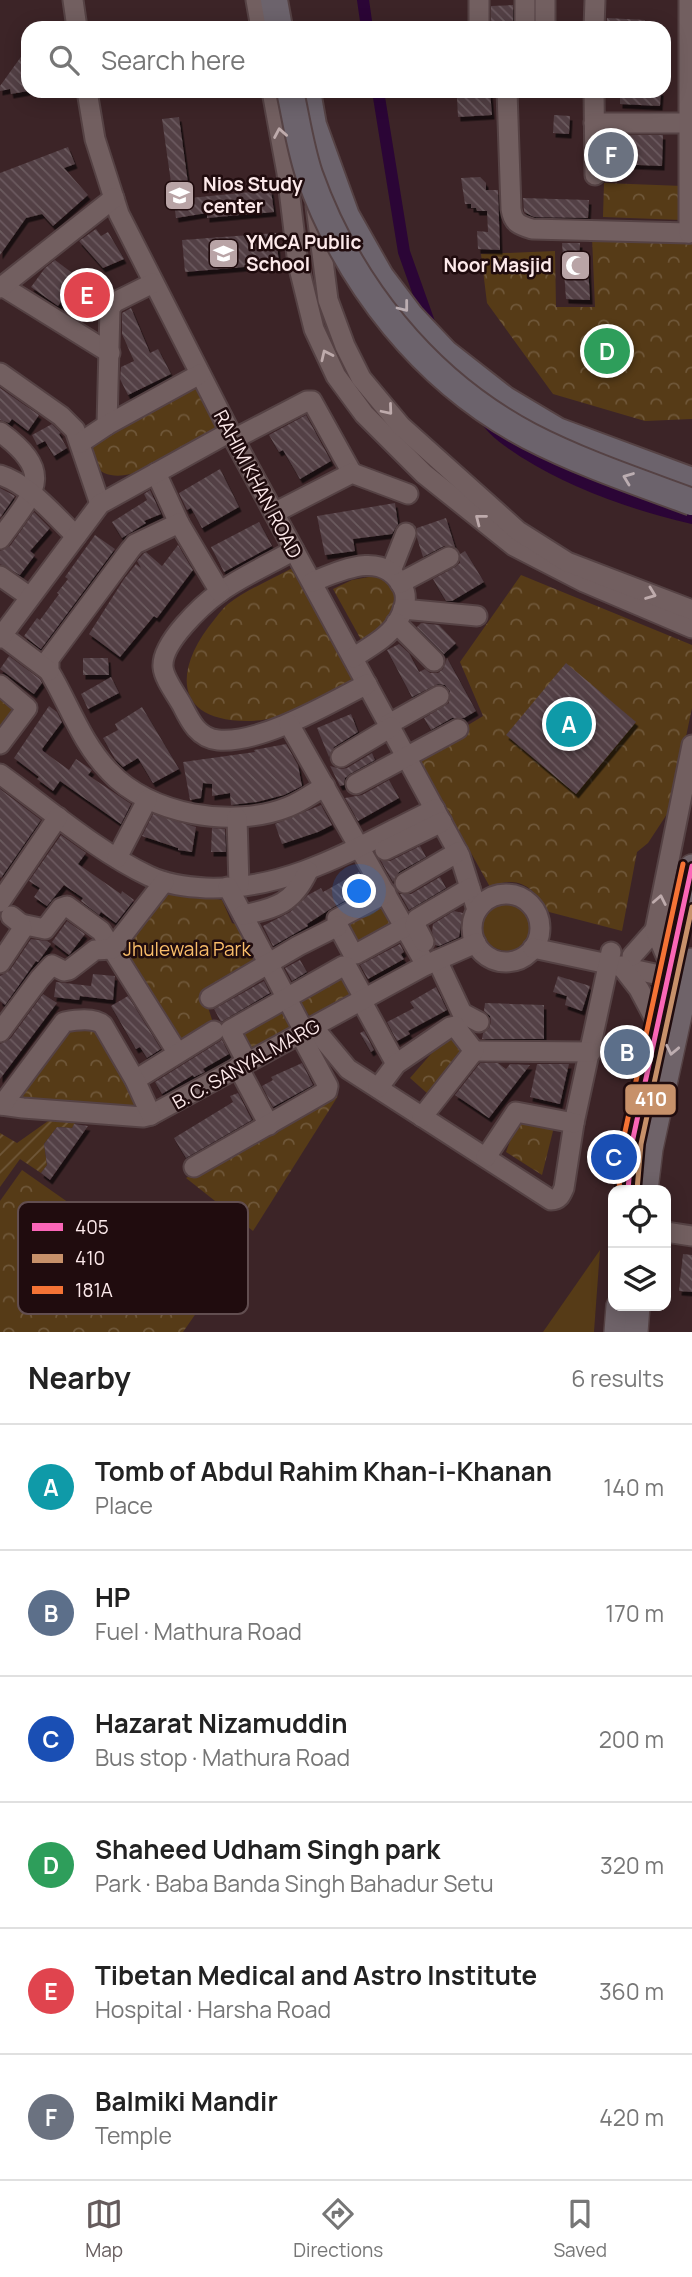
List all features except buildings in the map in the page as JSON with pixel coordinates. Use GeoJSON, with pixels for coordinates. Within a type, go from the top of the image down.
{"type":"FeatureCollection","features":[{"type":"Feature","properties":{"kind":"highway"},"geometry":{"type":"LineString","coordinates":[[274,0],[278,21]]}},
{"type":"Feature","properties":{"kind":"highway"},"geometry":{"type":"LineString","coordinates":[[289,0],[292,21]]}},
{"type":"Feature","properties":{"kind":"highway"},"geometry":{"type":"LineString","coordinates":[[292,98],[308,172],[330,225],[364,285],[387,317],[434,368],[467,396],[529,436],[623,477],[692,502]]}},
{"type":"Feature","properties":{"kind":"highway"},"geometry":{"type":"LineString","coordinates":[[308,98],[313,125],[346,216],[380,276],[411,317],[445,353],[505,400],[557,430],[692,481]]}},
{"type":"Feature","properties":{"kind":"main road"},"geometry":{"type":"LineString","coordinates":[[647,1185],[683,970],[692,866]]}},
{"type":"Feature","properties":{"kind":"main road"},"geometry":{"type":"LineString","coordinates":[[628,1185],[632,1143],[657,1023],[683,970]]}},
{"type":"Feature","properties":{"kind":"main road"},"geometry":{"type":"LineString","coordinates":[[616,1332],[618,1311]]}},
{"type":"Feature","properties":{"kind":"main road"},"geometry":{"type":"LineString","coordinates":[[636,1332],[638,1311]]}},
{"type":"Feature","properties":{"kind":"street"},"geometry":{"type":"LineString","coordinates":[[72,0],[76,21]]}},
{"type":"Feature","properties":{"kind":"street"},"geometry":{"type":"LineString","coordinates":[[256,0],[260,21]]}},
{"type":"Feature","properties":{"kind":"street"},"geometry":{"type":"LineString","coordinates":[[479,0],[479,21]]}},
{"type":"Feature","properties":{"kind":"street"},"geometry":{"type":"LineString","coordinates":[[525,0],[525,21]]}},
{"type":"Feature","properties":{"kind":"street"},"geometry":{"type":"LineString","coordinates":[[545,0],[545,21]]}},
{"type":"Feature","properties":{"kind":"street"},"geometry":{"type":"LineString","coordinates":[[594,21],[595,0]]}},
{"type":"Feature","properties":{"kind":"street"},"geometry":{"type":"LineString","coordinates":[[507,98],[511,209],[512,219],[519,225],[532,229],[690,232],[690,0]]}},
{"type":"Feature","properties":{"kind":"street","name":"RAHIM KHAN ROAD"},"geometry":{"type":"LineString","coordinates":[[88,98],[94,139],[119,214],[232,436],[439,815],[460,858],[477,910]]}},
{"type":"Feature","properties":{"kind":"street"},"geometry":{"type":"LineString","coordinates":[[273,98],[287,173],[298,264],[314,329],[336,376],[364,414],[424,474],[514,546],[584,582],[692,628]]}},
{"type":"Feature","properties":{"kind":"street"},"geometry":{"type":"LineString","coordinates":[[300,98],[328,300],[361,378],[401,426],[518,531],[567,562],[692,610]]}},
{"type":"Feature","properties":{"kind":"street"},"geometry":{"type":"LineString","coordinates":[[594,98],[595,175]]}},
{"type":"Feature","properties":{"kind":"street"},"geometry":{"type":"LineString","coordinates":[[594,123],[689,123]]}},
{"type":"Feature","properties":{"kind":"street"},"geometry":{"type":"LineString","coordinates":[[110,353],[4,281],[114,198]]}},
{"type":"Feature","properties":{"kind":"street"},"geometry":{"type":"LineString","coordinates":[[107,425],[110,308],[115,302],[153,283]]}},
{"type":"Feature","properties":{"kind":"street"},"geometry":{"type":"LineString","coordinates":[[0,373],[70,424],[80,443],[100,504]]}},
{"type":"Feature","properties":{"kind":"street"},"geometry":{"type":"LineString","coordinates":[[80,443],[107,425],[200,374]]}},
{"type":"Feature","properties":{"kind":"street"},"geometry":{"type":"LineString","coordinates":[[49,671],[1,636],[100,504],[156,473],[312,401],[352,473],[408,494]]}},
{"type":"Feature","properties":{"kind":"street"},"geometry":{"type":"LineString","coordinates":[[0,432],[20,447],[32,464],[36,479],[32,495],[0,539]]}},
{"type":"Feature","properties":{"kind":"street"},"geometry":{"type":"LineString","coordinates":[[156,473],[179,523],[220,592]]}},
{"type":"Feature","properties":{"kind":"street"},"geometry":{"type":"LineString","coordinates":[[274,513],[352,473]]}},
{"type":"Feature","properties":{"kind":"street"},"geometry":{"type":"LineString","coordinates":[[0,475],[9,478],[32,495],[76,536]]}},
{"type":"Feature","properties":{"kind":"street"},"geometry":{"type":"LineString","coordinates":[[309,495],[316,514]]}},
{"type":"Feature","properties":{"kind":"street"},"geometry":{"type":"LineString","coordinates":[[179,523],[135,544],[49,659],[49,671],[81,734],[109,772],[141,798],[194,815],[237,818],[287,808],[325,786]]}},
{"type":"Feature","properties":{"kind":"street"},"geometry":{"type":"LineString","coordinates":[[396,577],[406,533]]}},
{"type":"Feature","properties":{"kind":"street"},"geometry":{"type":"LineString","coordinates":[[294,550],[220,592],[190,619],[170,644],[164,657],[163,669],[191,722],[202,735],[218,740],[240,738],[289,724],[367,684]]}},
{"type":"Feature","properties":{"kind":"street"},"geometry":{"type":"LineString","coordinates":[[396,577],[449,557]]}},
{"type":"Feature","properties":{"kind":"street"},"geometry":{"type":"LineString","coordinates":[[312,582],[341,570],[366,565],[384,567],[396,577],[406,596],[398,620],[353,658]]}},
{"type":"Feature","properties":{"kind":"street"},"geometry":{"type":"LineString","coordinates":[[0,576],[30,597]]}},
{"type":"Feature","properties":{"kind":"street"},"geometry":{"type":"LineString","coordinates":[[398,620],[477,616]]}},
{"type":"Feature","properties":{"kind":"street"},"geometry":{"type":"LineString","coordinates":[[398,620],[430,660]]}},
{"type":"Feature","properties":{"kind":"street"},"geometry":{"type":"LineString","coordinates":[[0,685],[27,708],[0,744]]}},
{"type":"Feature","properties":{"kind":"street"},"geometry":{"type":"LineString","coordinates":[[388,722],[439,696]]}},
{"type":"Feature","properties":{"kind":"street"},"geometry":{"type":"LineString","coordinates":[[341,757],[388,722],[412,700]]}},
{"type":"Feature","properties":{"kind":"street"},"geometry":{"type":"LineString","coordinates":[[289,724],[405,927],[432,962],[462,1013],[479,1022]]}},
{"type":"Feature","properties":{"kind":"street"},"geometry":{"type":"LineString","coordinates":[[356,784],[458,729]]}},
{"type":"Feature","properties":{"kind":"street"},"geometry":{"type":"LineString","coordinates":[[306,1031],[348,1069],[551,1200],[559,1198],[564,1188],[574,1123],[591,1052],[618,959],[654,930],[692,745]]}},
{"type":"Feature","properties":{"kind":"street"},"geometry":{"type":"LineString","coordinates":[[0,774],[117,858],[164,882],[184,887],[234,887],[278,881],[308,871],[360,845],[390,842],[439,815]]}},
{"type":"Feature","properties":{"kind":"street"},"geometry":{"type":"LineString","coordinates":[[117,858],[147,800]]}},
{"type":"Feature","properties":{"kind":"street"},"geometry":{"type":"LineString","coordinates":[[0,963],[22,930],[20,924],[0,904],[58,817]]}},
{"type":"Feature","properties":{"kind":"street"},"geometry":{"type":"LineString","coordinates":[[194,1167],[325,1093],[328,1088],[306,1031],[243,915],[234,887],[237,818]]}},
{"type":"Feature","properties":{"kind":"street"},"geometry":{"type":"LineString","coordinates":[[405,883],[460,858]]}},
{"type":"Feature","properties":{"kind":"street","name":"RAHIM KHAN ROAD"},"geometry":{"type":"LineString","coordinates":[[460,858],[497,895]]}},
{"type":"Feature","properties":{"kind":"street"},"geometry":{"type":"LineString","coordinates":[[243,915],[267,910],[294,895],[308,871]]}},
{"type":"Feature","properties":{"kind":"street"},"geometry":{"type":"LineString","coordinates":[[0,1032],[52,965],[69,970],[94,950],[112,949],[164,882]]}},
{"type":"Feature","properties":{"kind":"street"},"geometry":{"type":"LineString","coordinates":[[432,962],[415,922],[418,917],[470,888]]}},
{"type":"Feature","properties":{"kind":"street"},"geometry":{"type":"LineString","coordinates":[[386,892],[339,917],[338,926],[354,954],[405,927]]}},
{"type":"Feature","properties":{"kind":"street"},"geometry":{"type":"LineString","coordinates":[[497,895],[514,895],[532,905],[540,925],[536,942],[521,958],[500,961],[482,951],[476,943],[472,932],[477,910],[485,901],[497,895]]}},
{"type":"Feature","properties":{"kind":"street"},"geometry":{"type":"LineString","coordinates":[[20,924],[45,929],[61,908],[70,906],[102,931],[177,1052]]}},
{"type":"Feature","properties":{"kind":"street"},"geometry":{"type":"LineString","coordinates":[[209,998],[338,926]]}},
{"type":"Feature","properties":{"kind":"street"},"geometry":{"type":"LineString","coordinates":[[654,930],[683,970]]}},
{"type":"Feature","properties":{"kind":"street"},"geometry":{"type":"LineString","coordinates":[[536,942],[683,970]]}},
{"type":"Feature","properties":{"kind":"street","name":"B. C. SANYAL MARG"},"geometry":{"type":"LineString","coordinates":[[1,1105],[104,1114],[151,1115],[362,999],[432,962],[476,943]]}},
{"type":"Feature","properties":{"kind":"street"},"geometry":{"type":"LineString","coordinates":[[618,959],[639,989],[657,1023]]}},
{"type":"Feature","properties":{"kind":"street"},"geometry":{"type":"LineString","coordinates":[[269,1125],[230,1030],[346,965],[396,1064]]}},
{"type":"Feature","properties":{"kind":"street"},"geometry":{"type":"LineString","coordinates":[[1,1105],[66,1021],[100,1021],[135,1080],[151,1115]]}},
{"type":"Feature","properties":{"kind":"street"},"geometry":{"type":"LineString","coordinates":[[378,1088],[396,1064],[453,1026],[474,1051]]}},
{"type":"Feature","properties":{"kind":"street"},"geometry":{"type":"LineString","coordinates":[[135,1080],[214,1031]]}},
{"type":"Feature","properties":{"kind":"street"},"geometry":{"type":"LineString","coordinates":[[474,1051],[591,1052]]}},
{"type":"Feature","properties":{"kind":"street"},"geometry":{"type":"LineString","coordinates":[[422,1117],[474,1051]]}},
{"type":"Feature","properties":{"kind":"street"},"geometry":{"type":"LineString","coordinates":[[486,1157],[516,1112],[574,1123]]}},
{"type":"Feature","properties":{"kind":"street"},"geometry":{"type":"LineString","coordinates":[[671,1221],[692,1223]]}},
{"type":"Feature","properties":{"kind":"street"},"geometry":{"type":"LineString","coordinates":[[671,1233],[692,1236]]}},
{"type":"Feature","properties":{"kind":"green space"},"geometry":{"type":"Polygon","coordinates":[[[604,183],[683,186],[682,220],[603,217],[604,183]]]}},
{"type":"Feature","properties":{"kind":"green space"},"geometry":{"type":"Polygon","coordinates":[[[592,237],[692,242],[692,419],[645,421],[553,394],[487,303],[481,254],[555,251],[556,307],[595,307],[592,237]]]}},
{"type":"Feature","properties":{"kind":"green space"},"geometry":{"type":"Polygon","coordinates":[[[193,370],[222,429],[167,460],[137,472],[107,474],[88,459],[88,444],[100,416],[193,370]]]}},
{"type":"Feature","properties":{"kind":"green space"},"geometry":{"type":"Polygon","coordinates":[[[294,567],[356,681],[304,708],[262,720],[222,719],[204,712],[193,701],[187,688],[187,673],[201,638],[228,604],[294,567]]]}},
{"type":"Feature","properties":{"kind":"green space"},"geometry":{"type":"Polygon","coordinates":[[[521,575],[692,645],[692,708],[671,808],[648,843],[637,852],[622,931],[549,912],[538,896],[517,883],[500,883],[490,887],[417,756],[483,716],[460,662],[521,575]]]}},
{"type":"Feature","properties":{"kind":"green space"},"geometry":{"type":"Polygon","coordinates":[[[385,577],[401,593],[396,615],[364,645],[333,589],[352,580],[385,577]]]}},
{"type":"Feature","properties":{"kind":"green space"},"geometry":{"type":"Polygon","coordinates":[[[0,692],[19,706],[0,731],[0,692]]]}},
{"type":"Feature","properties":{"kind":"green space","name":"Jhulewala Park"},"geometry":{"type":"Polygon","coordinates":[[[165,889],[222,900],[232,923],[249,929],[263,959],[205,998],[214,1026],[180,1047],[113,944],[165,889]]]}},
{"type":"Feature","properties":{"kind":"green space"},"geometry":{"type":"Polygon","coordinates":[[[383,898],[397,923],[357,946],[343,920],[383,898]]]}},
{"type":"Feature","properties":{"kind":"green space"},"geometry":{"type":"Polygon","coordinates":[[[507,901],[525,908],[532,926],[525,944],[507,951],[489,944],[482,926],[489,908],[507,901]]]}},
{"type":"Feature","properties":{"kind":"green space"},"geometry":{"type":"Polygon","coordinates":[[[344,972],[355,991],[310,1017],[298,998],[344,972]]]}},
{"type":"Feature","properties":{"kind":"green space"},"geometry":{"type":"Polygon","coordinates":[[[284,1007],[295,1026],[250,1052],[239,1033],[284,1007]]]}},
{"type":"Feature","properties":{"kind":"green space"},"geometry":{"type":"Polygon","coordinates":[[[100,1024],[144,1109],[10,1098],[65,1025],[100,1024]]]}},
{"type":"Feature","properties":{"kind":"green space"},"geometry":{"type":"Polygon","coordinates":[[[450,1032],[468,1048],[428,1094],[410,1078],[450,1032]]]}},
{"type":"Feature","properties":{"kind":"green space"},"geometry":{"type":"Polygon","coordinates":[[[338,1096],[253,1231],[248,1227],[248,1202],[216,1202],[186,1178],[338,1096]]]}},
{"type":"Feature","properties":{"kind":"green space"},"geometry":{"type":"Polygon","coordinates":[[[58,1114],[78,1118],[72,1128],[57,1127],[44,1144],[47,1165],[41,1173],[20,1159],[0,1187],[0,1133],[17,1143],[58,1114]]]}},
{"type":"Feature","properties":{"kind":"green space"},"geometry":{"type":"Polygon","coordinates":[[[519,1116],[555,1123],[542,1175],[506,1152],[519,1116]]]}},
{"type":"Feature","properties":{"kind":"green space"},"geometry":{"type":"Polygon","coordinates":[[[22,1170],[68,1202],[18,1202],[18,1314],[196,1314],[183,1332],[0,1332],[0,1201],[22,1170]]]}},
{"type":"Feature","properties":{"kind":"green space"},"geometry":{"type":"Polygon","coordinates":[[[600,1250],[594,1332],[543,1332],[600,1250]]]}},
{"type":"Feature","properties":{"kind":"waterway"},"geometry":{"type":"LineString","coordinates":[[363,0],[366,21]]}},
{"type":"Feature","properties":{"kind":"waterway"},"geometry":{"type":"LineString","coordinates":[[379,98],[404,252],[431,328]]}},
{"type":"Feature","properties":{"kind":"waterway"},"geometry":{"type":"LineString","coordinates":[[485,418],[508,441],[565,475],[627,500],[692,518]]}},
{"type":"Feature","properties":{"kind":"transit line","name":"181A"},"geometry":{"type":"LineString","coordinates":[[619,1185],[623,1141],[683,864]]}},
{"type":"Feature","properties":{"kind":"transit line","name":"405"},"geometry":{"type":"LineString","coordinates":[[628,1185],[632,1143],[692,866]]}},
{"type":"Feature","properties":{"kind":"transit line","name":"410"},"geometry":{"type":"LineString","coordinates":[[637,1185],[641,1144],[692,907]]}},
{"type":"Feature","properties":{"kind":"place","name":"Balmiki Mandir"},"geometry":{"type":"Point","coordinates":[611,155]}},
{"type":"Feature","properties":{"kind":"place","name":"Nios Study center"},"geometry":{"type":"Point","coordinates":[180,195]}},
{"type":"Feature","properties":{"kind":"place","name":"YMCA Public School"},"geometry":{"type":"Point","coordinates":[223,253]}},
{"type":"Feature","properties":{"kind":"place","name":"Noor Masjid"},"geometry":{"type":"Point","coordinates":[575,265]}},
{"type":"Feature","properties":{"kind":"place","name":"Tibetan Medical and Astro Institute"},"geometry":{"type":"Point","coordinates":[87,295]}},
{"type":"Feature","properties":{"kind":"place","name":"Shaheed Udham Singh park"},"geometry":{"type":"Point","coordinates":[607,351]}},
{"type":"Feature","properties":{"kind":"place","name":"Tomb of Abdul Rahim Khan-i-Khanan"},"geometry":{"type":"Point","coordinates":[569,724]}},
{"type":"Feature","properties":{"kind":"place","name":"HP"},"geometry":{"type":"Point","coordinates":[627,1052]}},
{"type":"Feature","properties":{"kind":"place","name":"Hazarat Nizamuddin"},"geometry":{"type":"Point","coordinates":[614,1157]}}]}
